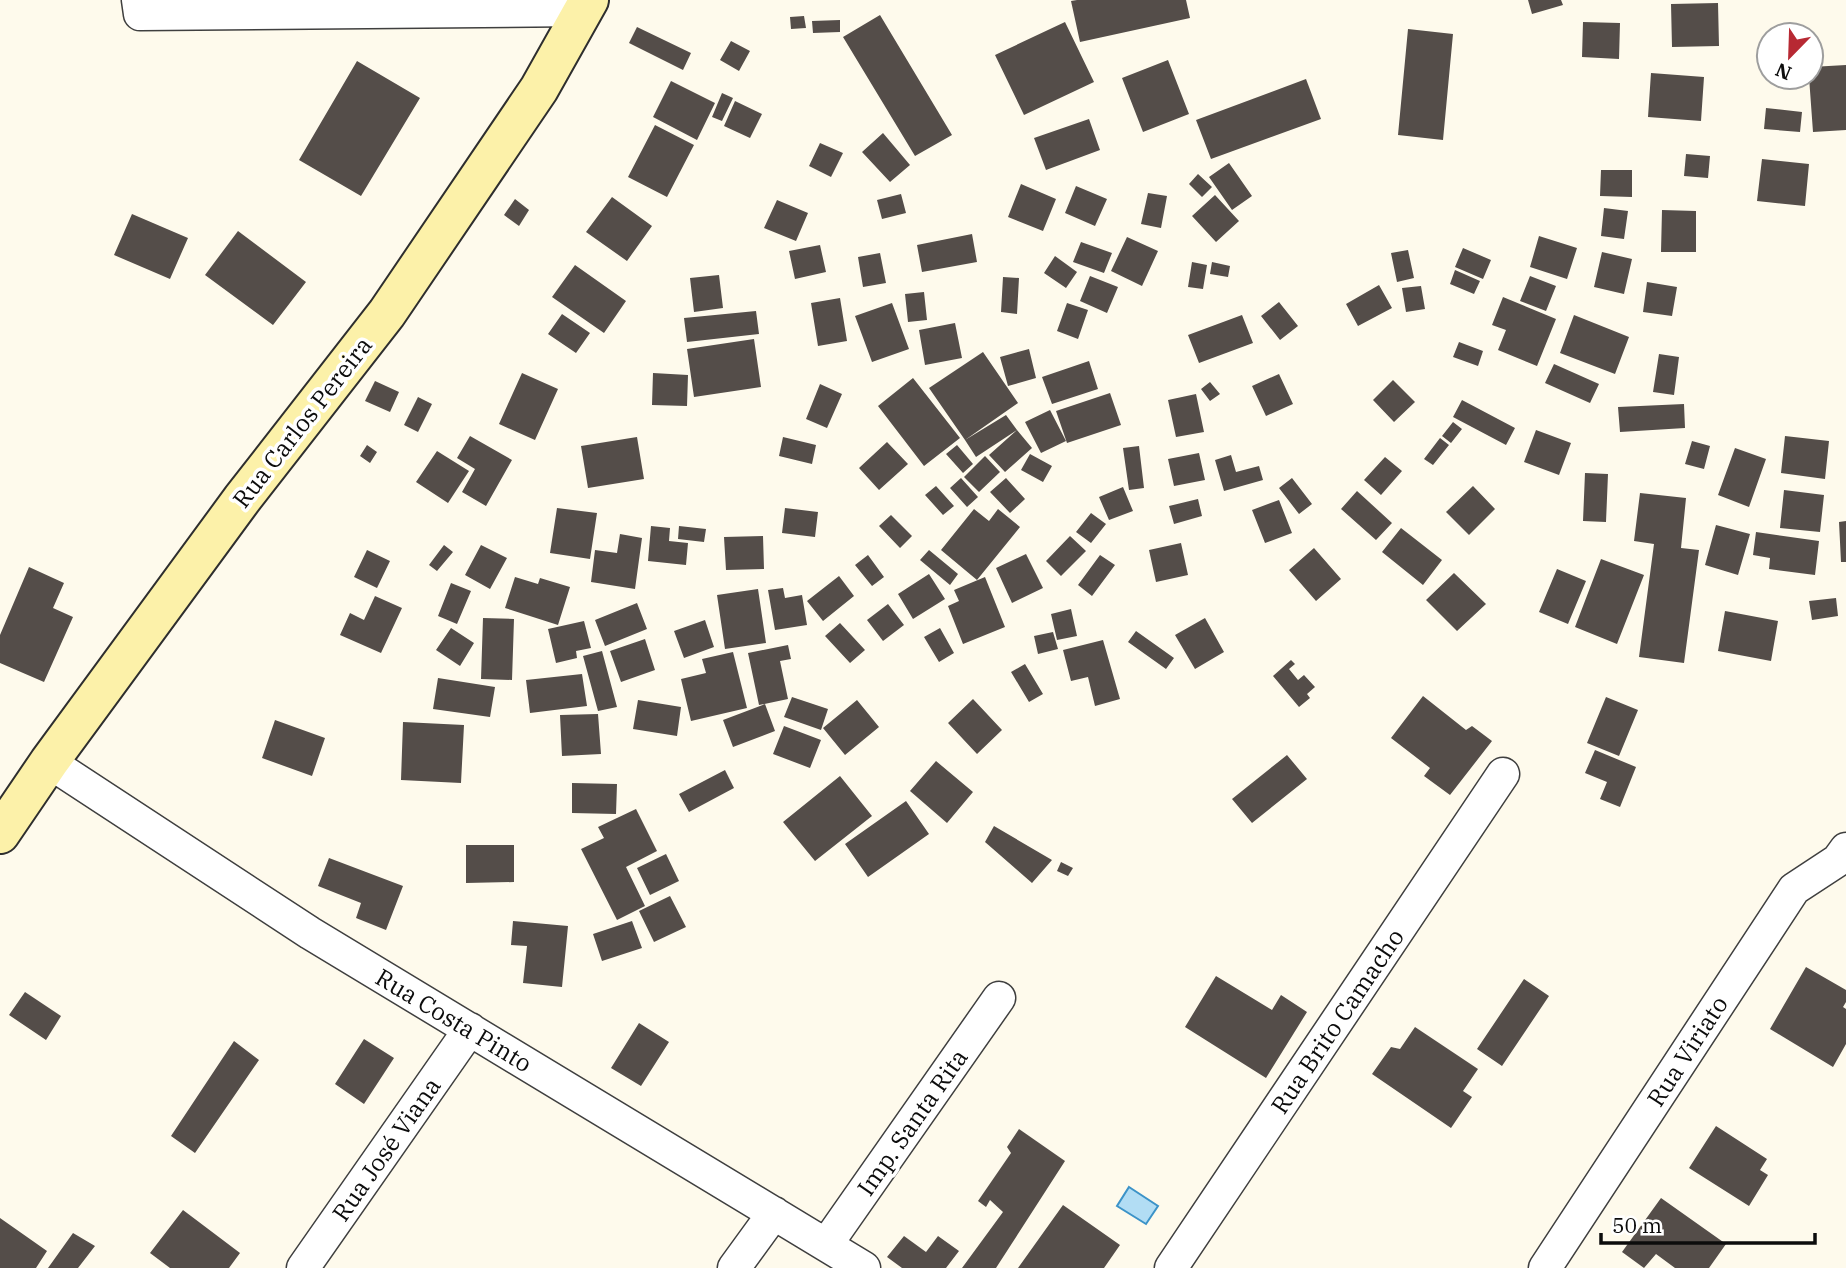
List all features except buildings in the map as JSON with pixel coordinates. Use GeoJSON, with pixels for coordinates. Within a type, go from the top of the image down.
{"type":"FeatureCollection","features":[{"type":"Feature","properties":{"kind":"street"},"geometry":{"type":"LineString","coordinates":[[138,0],[141,14],[586,5]]}},
{"type":"Feature","properties":{"kind":"street","name":"Rua Carlos Pereira"},"geometry":{"type":"LineString","coordinates":[[0,834],[49,762],[242,499],[387,313],[539,89],[586,5]]}},
{"type":"Feature","properties":{"kind":"street","name":"Rua Costa Pinto"},"geometry":{"type":"LineString","coordinates":[[49,762],[310,933],[864,1268]]}},
{"type":"Feature","properties":{"kind":"street","name":"Rua Brito Camacho"},"geometry":{"type":"LineString","coordinates":[[1171,1268],[1503,774]]}},
{"type":"Feature","properties":{"kind":"street","name":"Rua Viriato"},"geometry":{"type":"LineString","coordinates":[[1545,1268],[1794,890],[1838,860],[1846,849]]}},
{"type":"Feature","properties":{"kind":"street","name":"Imp. Santa Rita"},"geometry":{"type":"LineString","coordinates":[[826,1245],[999,998]]}},
{"type":"Feature","properties":{"kind":"street","name":"Rua José Viana"},"geometry":{"type":"LineString","coordinates":[[303,1268],[470,1029]]}},
{"type":"Feature","properties":{"kind":"street"},"geometry":{"type":"LineString","coordinates":[[734,1268],[774,1213]]}},
{"type":"Feature","properties":{"kind":"water"},"geometry":{"type":"Polygon","coordinates":[[[1129,1187],[1158,1206],[1146,1224],[1117,1206],[1129,1187]]]}}]}
